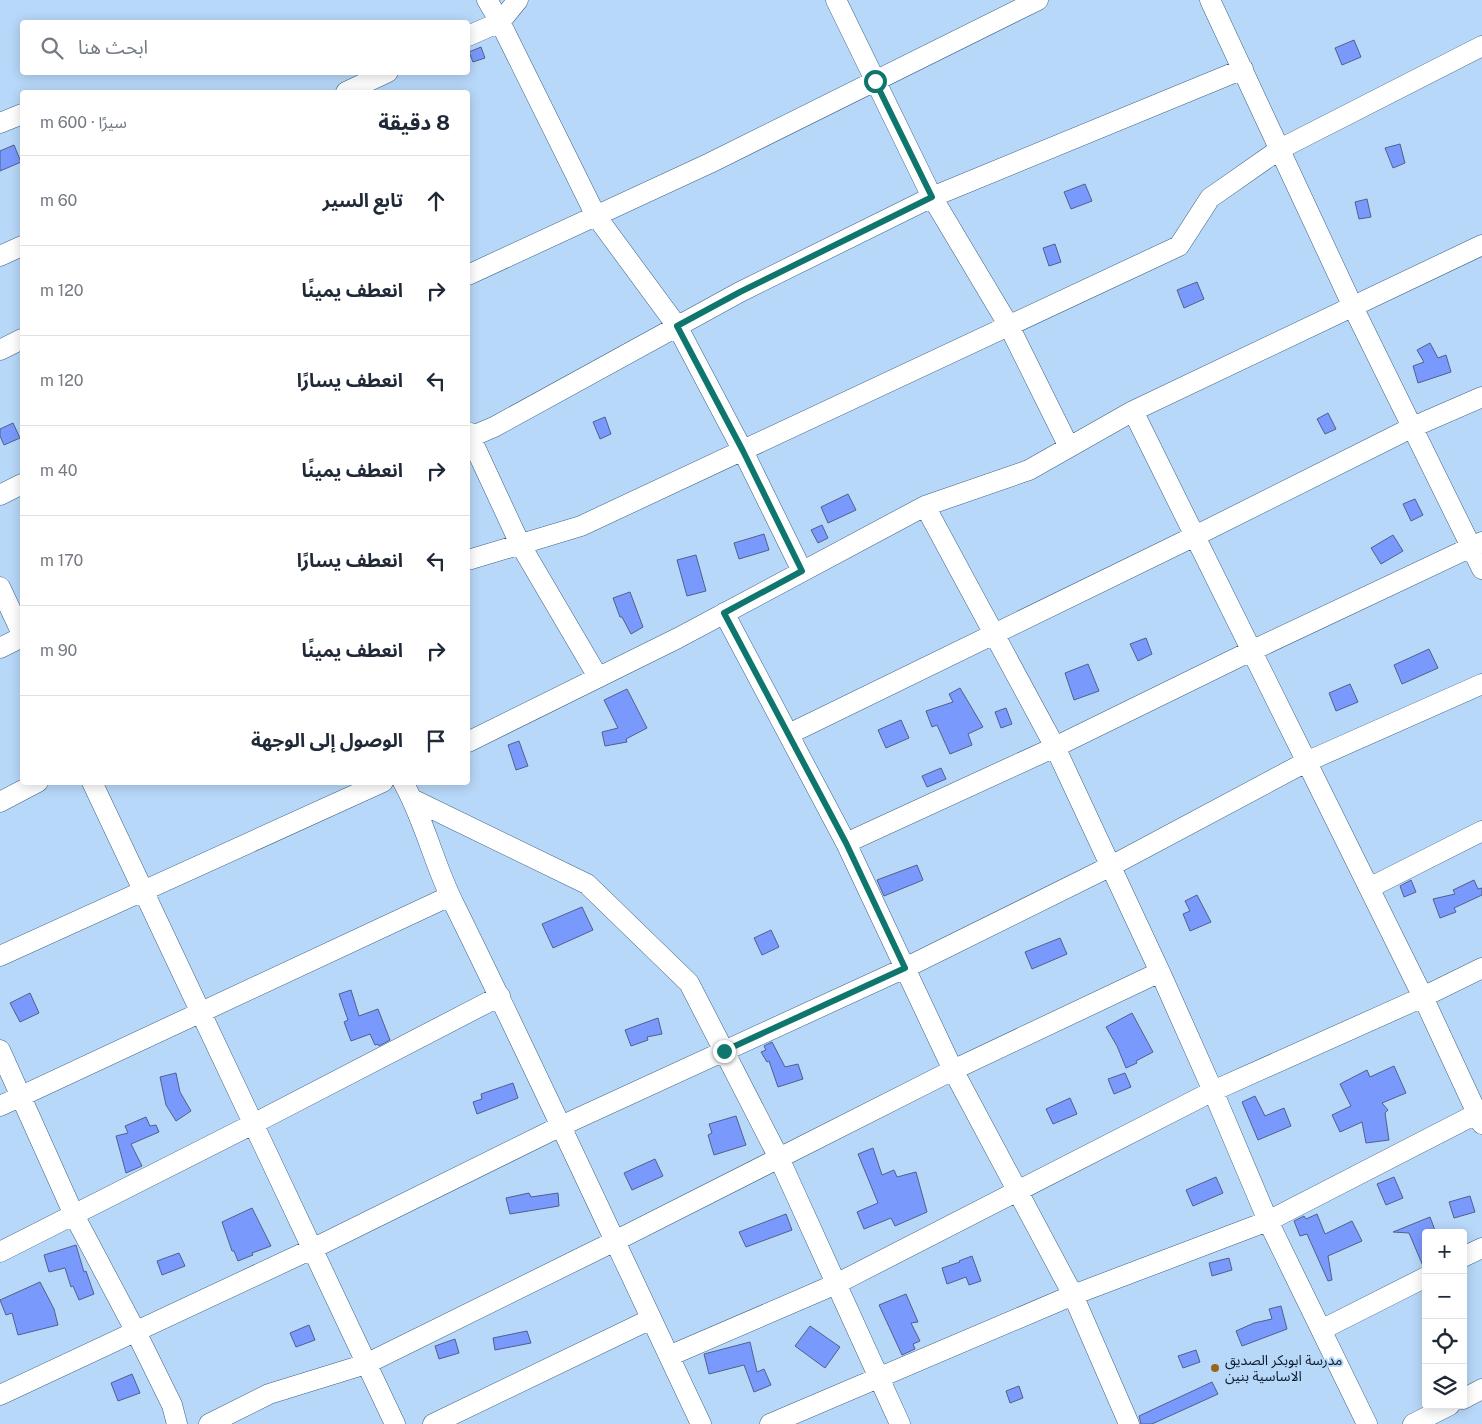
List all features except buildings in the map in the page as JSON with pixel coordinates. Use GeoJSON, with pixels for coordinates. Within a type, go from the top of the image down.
{"type":"FeatureCollection","features":[{"type":"Feature","properties":{"kind":"street"},"geometry":{"type":"LineString","coordinates":[[487,0],[500,22],[596,216],[677,326],[743,451],[802,571]]}},
{"type":"Feature","properties":{"kind":"street"},"geometry":{"type":"LineString","coordinates":[[470,35],[500,22],[518,0]]}},
{"type":"Feature","properties":{"kind":"street"},"geometry":{"type":"LineString","coordinates":[[836,0],[932,197],[1009,326],[1069,448]]}},
{"type":"Feature","properties":{"kind":"street"},"geometry":{"type":"LineString","coordinates":[[470,274],[710,163],[1038,0]]}},
{"type":"Feature","properties":{"kind":"street"},"geometry":{"type":"LineString","coordinates":[[1210,0],[1354,307],[1413,427],[1477,544],[1482,569]]}},
{"type":"Feature","properties":{"kind":"street"},"geometry":{"type":"LineString","coordinates":[[470,559],[581,526],[1179,246],[1210,198],[1280,149],[1482,46]]}},
{"type":"Feature","properties":{"kind":"street"},"geometry":{"type":"LineString","coordinates":[[470,435],[494,427],[740,292],[932,197],[1242,69]]}},
{"type":"Feature","properties":{"kind":"street"},"geometry":{"type":"LineString","coordinates":[[350,90],[382,75]]}},
{"type":"Feature","properties":{"kind":"street"},"geometry":{"type":"LineString","coordinates":[[0,123],[20,115]]}},
{"type":"Feature","properties":{"kind":"street"},"geometry":{"type":"LineString","coordinates":[[470,741],[724,613],[925,506],[1029,470],[1133,411],[1482,245]]}},
{"type":"Feature","properties":{"kind":"street"},"geometry":{"type":"LineString","coordinates":[[0,256],[20,247]]}},
{"type":"Feature","properties":{"kind":"street"},"geometry":{"type":"LineString","coordinates":[[0,350],[20,340]]}},
{"type":"Feature","properties":{"kind":"street"},"geometry":{"type":"LineString","coordinates":[[789,734],[1196,536],[1413,427],[1482,397]]}},
{"type":"Feature","properties":{"kind":"street"},"geometry":{"type":"LineString","coordinates":[[770,1424],[1073,1295],[1268,1221],[1480,1116],[1133,411]]}},
{"type":"Feature","properties":{"kind":"street"},"geometry":{"type":"LineString","coordinates":[[470,440],[520,544],[598,677]]}},
{"type":"Feature","properties":{"kind":"street"},"geometry":{"type":"LineString","coordinates":[[0,495],[20,485]]}},
{"type":"Feature","properties":{"kind":"street"},"geometry":{"type":"LineString","coordinates":[[925,506],[1055,747],[1160,972],[1213,1090],[1268,1221],[1367,1424]]}},
{"type":"Feature","properties":{"kind":"street"},"geometry":{"type":"LineString","coordinates":[[846,843],[1055,747],[1251,651],[1477,544]]}},
{"type":"Feature","properties":{"kind":"street"},"geometry":{"type":"LineString","coordinates":[[0,587],[20,632]]}},
{"type":"Feature","properties":{"kind":"street"},"geometry":{"type":"LineString","coordinates":[[724,613],[846,843],[953,1070],[1073,1295],[1129,1424]]}},
{"type":"Feature","properties":{"kind":"street"},"geometry":{"type":"LineString","coordinates":[[0,648],[20,637]]}},
{"type":"Feature","properties":{"kind":"street"},"geometry":{"type":"LineString","coordinates":[[0,1395],[312,1249],[561,1126],[905,968],[1111,866],[1306,762],[1482,684]]}},
{"type":"Feature","properties":{"kind":"street"},"geometry":{"type":"LineString","coordinates":[[0,802],[32,785]]}},
{"type":"Feature","properties":{"kind":"street"},"geometry":{"type":"LineString","coordinates":[[93,785],[395,1424]]}},
{"type":"Feature","properties":{"kind":"street"},"geometry":{"type":"LineString","coordinates":[[0,956],[376,785]]}},
{"type":"Feature","properties":{"kind":"street"},"geometry":{"type":"LineString","coordinates":[[407,791],[450,896],[500,996],[701,1424]]}},
{"type":"Feature","properties":{"kind":"street"},"geometry":{"type":"LineString","coordinates":[[407,791],[586,884],[689,983],[779,1158],[900,1424]]}},
{"type":"Feature","properties":{"kind":"street"},"geometry":{"type":"LineString","coordinates":[[1369,888],[1482,830]]}},
{"type":"Feature","properties":{"kind":"street"},"geometry":{"type":"LineString","coordinates":[[0,1106],[450,896]]}},
{"type":"Feature","properties":{"kind":"street"},"geometry":{"type":"LineString","coordinates":[[669,1356],[836,1284],[1213,1090],[1423,997],[1482,968]]}},
{"type":"Feature","properties":{"kind":"street"},"geometry":{"type":"LineString","coordinates":[[209,1424],[269,1394],[366,1364],[615,1241],[953,1070],[1160,972]]}},
{"type":"Feature","properties":{"kind":"street"},"geometry":{"type":"LineString","coordinates":[[0,1252],[500,996]]}},
{"type":"Feature","properties":{"kind":"street"},"geometry":{"type":"LineString","coordinates":[[0,1050],[22,1095],[74,1215],[172,1405],[177,1424]]}},
{"type":"Feature","properties":{"kind":"street"},"geometry":{"type":"LineString","coordinates":[[1467,1256],[1482,1248]]}},
{"type":"Feature","properties":{"kind":"street"},"geometry":{"type":"LineString","coordinates":[[1321,1330],[1422,1279]]}},
{"type":"Feature","properties":{"kind":"street"},"geometry":{"type":"LineString","coordinates":[[433,1424],[651,1318]]}},
{"type":"Feature","properties":{"kind":"street"},"geometry":{"type":"LineString","coordinates":[[1467,1397],[1482,1389]]}},
{"type":"Feature","properties":{"kind":"street"},"geometry":{"type":"LineString","coordinates":[[1414,1424],[1442,1409]]}},
{"type":"Feature","properties":{"kind":"place","name":"مدرسة ابوبكر الصديق الاساسية بنين"},"geometry":{"type":"Point","coordinates":[1215,1368]}},
{"type":"Feature","properties":{"kind":"route"},"geometry":{"type":"LineString","coordinates":[[724,1051],[905,968],[846,843],[724,613],[802,571],[743,451],[677,326],[740,292],[932,197],[875,81]]}}]}
